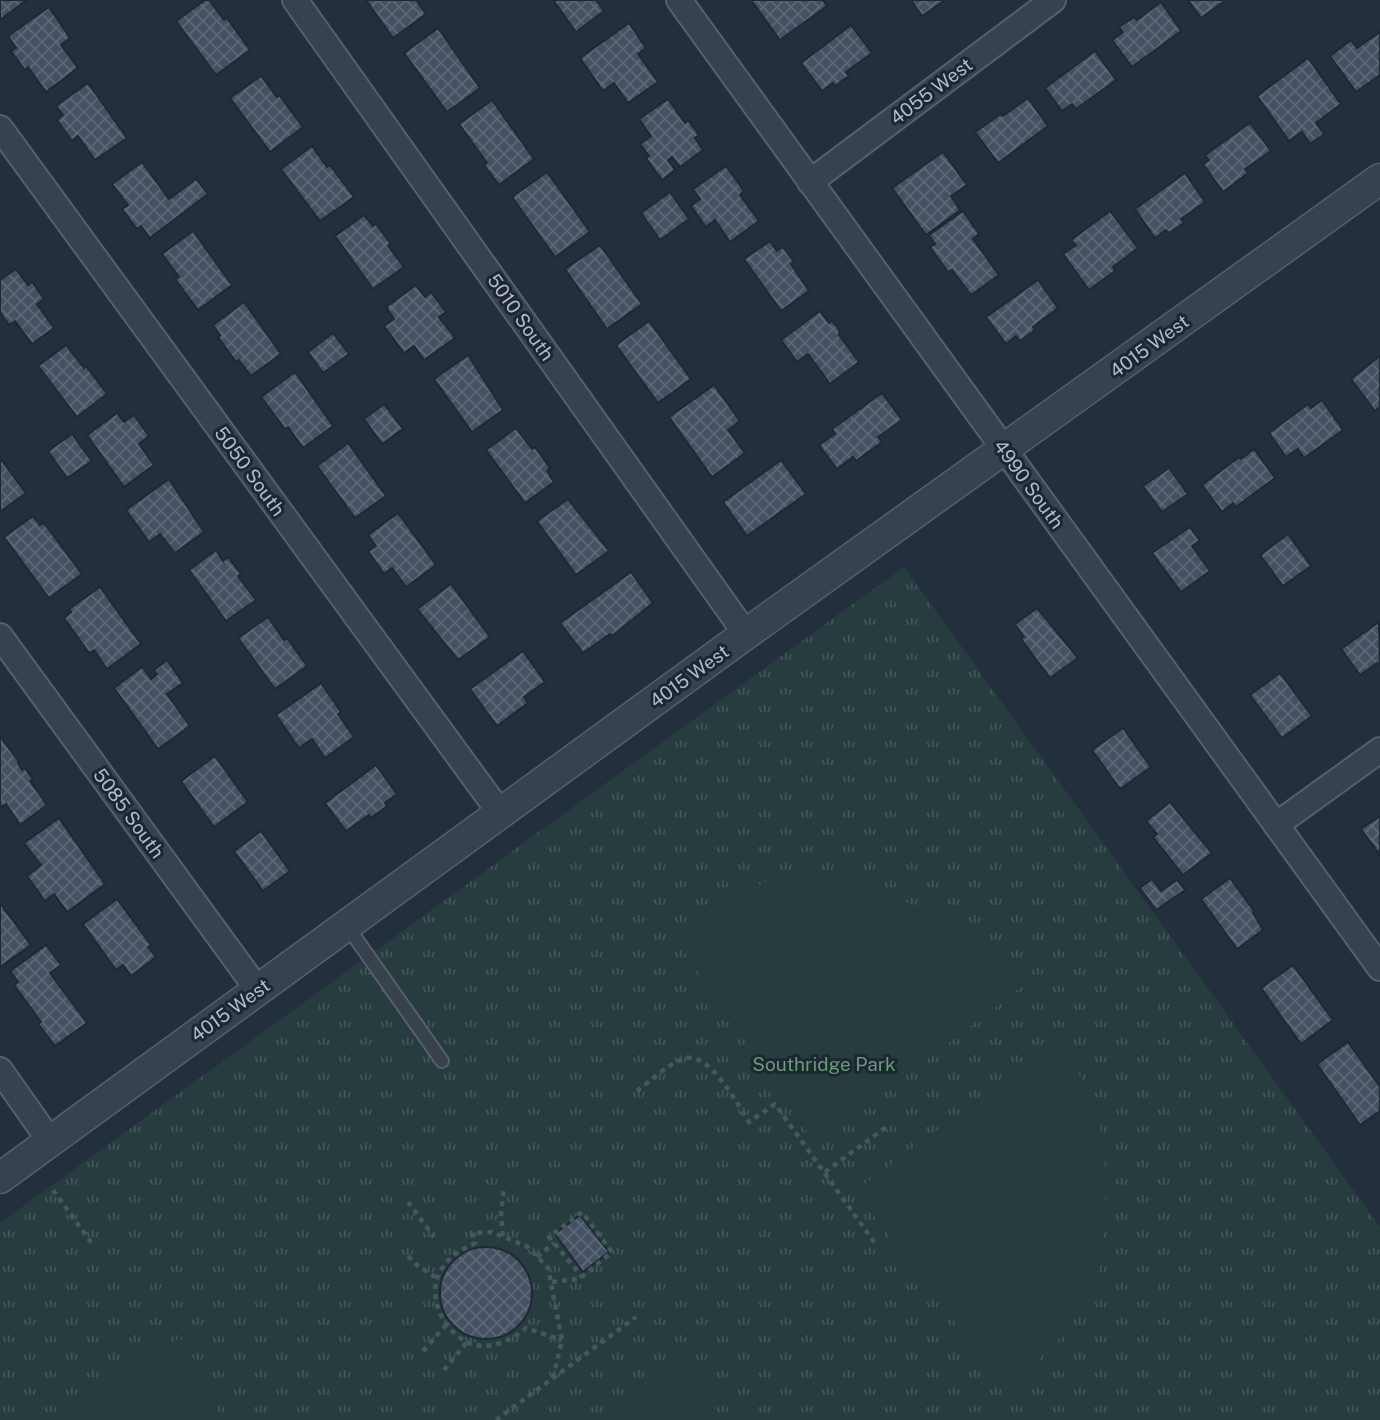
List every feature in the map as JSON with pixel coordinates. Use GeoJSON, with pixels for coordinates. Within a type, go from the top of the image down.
{"type":"FeatureCollection","features":[{"type":"Feature","properties":{"kind":"street","name":"5010 South"},"geometry":{"type":"LineString","coordinates":[[295,0],[746,634]]}},
{"type":"Feature","properties":{"kind":"street","name":"4990 South"},"geometry":{"type":"LineString","coordinates":[[679,0],[1380,968]]}},
{"type":"Feature","properties":{"kind":"street","name":"4055 West"},"geometry":{"type":"LineString","coordinates":[[810,182],[1053,0]]}},
{"type":"Feature","properties":{"kind":"street","name":"5050 South"},"geometry":{"type":"LineString","coordinates":[[0,128],[501,814]]}},
{"type":"Feature","properties":{"kind":"street","name":"4015 West"},"geometry":{"type":"LineString","coordinates":[[0,1178],[746,634],[1380,178]]}},
{"type":"Feature","properties":{"kind":"street","name":"5085 South"},"geometry":{"type":"LineString","coordinates":[[0,636],[258,990]]}},
{"type":"Feature","properties":{"kind":"street"},"geometry":{"type":"LineString","coordinates":[[1276,825],[1380,750]]}},
{"type":"Feature","properties":{"kind":"street"},"geometry":{"type":"LineString","coordinates":[[0,1070],[50,1140]]}},
{"type":"Feature","properties":{"kind":"lane"},"geometry":{"type":"LineString","coordinates":[[348,926],[442,1061]]}},
{"type":"Feature","properties":{"kind":"path"},"geometry":{"type":"LineString","coordinates":[[637,1091],[674,1064],[687,1058],[699,1058],[709,1065],[749,1122],[775,1104],[877,1246]]}},
{"type":"Feature","properties":{"kind":"path"},"geometry":{"type":"LineString","coordinates":[[825,1172],[889,1125]]}},
{"type":"Feature","properties":{"kind":"path"},"geometry":{"type":"LineString","coordinates":[[503,1236],[501,1213],[504,1187]]}},
{"type":"Feature","properties":{"kind":"path"},"geometry":{"type":"LineString","coordinates":[[52,1190],[93,1245]]}},
{"type":"Feature","properties":{"kind":"path"},"geometry":{"type":"LineString","coordinates":[[408,1202],[434,1237]]}},
{"type":"Feature","properties":{"kind":"path"},"geometry":{"type":"LineString","coordinates":[[552,1282],[579,1279],[582,1277],[612,1252],[582,1212],[550,1237],[582,1277]]}},
{"type":"Feature","properties":{"kind":"path"},"geometry":{"type":"LineString","coordinates":[[552,1378],[562,1340],[548,1268],[528,1247],[492,1232],[472,1233],[475,1243],[454,1255],[437,1278],[435,1299],[447,1324],[467,1342],[491,1345],[513,1339],[526,1328],[562,1340]]}},
{"type":"Feature","properties":{"kind":"path"},"geometry":{"type":"LineString","coordinates":[[537,1257],[554,1243]]}},
{"type":"Feature","properties":{"kind":"path"},"geometry":{"type":"LineString","coordinates":[[408,1256],[437,1278]]}},
{"type":"Feature","properties":{"kind":"path"},"geometry":{"type":"LineString","coordinates":[[496,1420],[636,1317]]}},
{"type":"Feature","properties":{"kind":"path"},"geometry":{"type":"LineString","coordinates":[[423,1351],[447,1324]]}},
{"type":"Feature","properties":{"kind":"path"},"geometry":{"type":"LineString","coordinates":[[444,1370],[467,1342]]}},
{"type":"Feature","properties":{"kind":"green space","name":"Southridge Park"},"geometry":{"type":"Polygon","coordinates":[[[904,567],[1380,1227],[1380,1420],[0,1420],[0,1223],[904,567]]]}},
{"type":"Feature","properties":{"kind":"green space"},"geometry":{"type":"Polygon","coordinates":[[[767,880],[858,880],[953,923],[1021,987],[816,1145],[676,940],[699,920],[767,880]]]}},
{"type":"Feature","properties":{"kind":"green space"},"geometry":{"type":"Polygon","coordinates":[[[1058,1041],[1098,1104],[1106,1181],[1103,1261],[1067,1330],[1008,1391],[855,1191],[1058,1041]]]}},
{"type":"Feature","properties":{"kind":"green space"},"geometry":{"type":"Polygon","coordinates":[[[180,1338],[202,1371],[222,1420],[40,1420],[180,1338]]]}},
{"type":"Feature","properties":{"kind":"green space"},"geometry":{"type":"Polygon","coordinates":[[[680,1353],[710,1394],[675,1420],[636,1420],[620,1398],[680,1353]]]}},
{"type":"Feature","properties":{"kind":"building"},"geometry":{"type":"Polygon","coordinates":[[[0,0],[27,0],[0,20],[0,0]]]}},
{"type":"Feature","properties":{"kind":"building"},"geometry":{"type":"Polygon","coordinates":[[[205,0],[209,0],[224,20],[227,18],[250,50],[216,75],[176,21],[205,0]]]}},
{"type":"Feature","properties":{"kind":"building"},"geometry":{"type":"Polygon","coordinates":[[[366,0],[416,0],[426,14],[393,38],[366,0]]]}},
{"type":"Feature","properties":{"kind":"building"},"geometry":{"type":"Polygon","coordinates":[[[553,0],[596,0],[604,11],[576,32],[553,0]]]}},
{"type":"Feature","properties":{"kind":"building"},"geometry":{"type":"Polygon","coordinates":[[[751,0],[823,0],[827,6],[780,40],[751,0]]]}},
{"type":"Feature","properties":{"kind":"building"},"geometry":{"type":"Polygon","coordinates":[[[911,0],[945,0],[922,16],[911,0]]]}},
{"type":"Feature","properties":{"kind":"building"},"geometry":{"type":"Polygon","coordinates":[[[1188,0],[1226,0],[1201,18],[1188,0]]]}},
{"type":"Feature","properties":{"kind":"building"},"geometry":{"type":"Polygon","coordinates":[[[1161,2],[1181,31],[1132,67],[1112,40],[1123,32],[1119,27],[1134,17],[1137,20],[1161,2]]]}},
{"type":"Feature","properties":{"kind":"building"},"geometry":{"type":"Polygon","coordinates":[[[49,7],[70,38],[61,45],[78,68],[46,92],[28,67],[25,70],[11,51],[16,48],[8,36],[49,7]]]}},
{"type":"Feature","properties":{"kind":"building"},"geometry":{"type":"Polygon","coordinates":[[[629,23],[646,48],[638,54],[658,82],[628,103],[614,83],[603,91],[580,58],[629,23]]]}},
{"type":"Feature","properties":{"kind":"building"},"geometry":{"type":"Polygon","coordinates":[[[851,25],[872,53],[846,72],[849,76],[822,91],[801,63],[851,25]]]}},
{"type":"Feature","properties":{"kind":"building"},"geometry":{"type":"Polygon","coordinates":[[[438,28],[480,88],[447,112],[404,53],[438,28]]]}},
{"type":"Feature","properties":{"kind":"building"},"geometry":{"type":"Polygon","coordinates":[[[1380,32],[1380,75],[1356,92],[1330,56],[1351,40],[1357,48],[1380,32]]]}},
{"type":"Feature","properties":{"kind":"building"},"geometry":{"type":"Polygon","coordinates":[[[1095,51],[1116,80],[1076,109],[1072,104],[1062,111],[1045,88],[1095,51]]]}},
{"type":"Feature","properties":{"kind":"building"},"geometry":{"type":"Polygon","coordinates":[[[1308,58],[1341,104],[1316,123],[1324,134],[1310,144],[1302,132],[1289,141],[1257,96],[1308,58]]]}},
{"type":"Feature","properties":{"kind":"building"},"geometry":{"type":"Polygon","coordinates":[[[261,76],[303,127],[270,152],[230,98],[261,76]]]}},
{"type":"Feature","properties":{"kind":"building"},"geometry":{"type":"Polygon","coordinates":[[[88,83],[127,138],[95,160],[78,136],[72,141],[57,120],[63,115],[56,106],[88,83]]]}},
{"type":"Feature","properties":{"kind":"building"},"geometry":{"type":"Polygon","coordinates":[[[1028,98],[1048,126],[998,163],[975,132],[1028,98]]]}},
{"type":"Feature","properties":{"kind":"building"},"geometry":{"type":"Polygon","coordinates":[[[668,99],[685,123],[688,120],[699,135],[695,138],[703,150],[680,167],[672,157],[668,160],[675,170],[662,180],[646,158],[649,156],[640,144],[651,136],[639,119],[668,99]]]}},
{"type":"Feature","properties":{"kind":"building"},"geometry":{"type":"Polygon","coordinates":[[[492,100],[534,159],[499,185],[459,124],[492,100]]]}},
{"type":"Feature","properties":{"kind":"building"},"geometry":{"type":"Polygon","coordinates":[[[1250,123],[1271,151],[1245,169],[1248,173],[1223,192],[1203,164],[1209,160],[1205,155],[1250,123]]]}},
{"type":"Feature","properties":{"kind":"building"},"geometry":{"type":"Polygon","coordinates":[[[312,146],[354,197],[320,221],[281,169],[312,146]]]}},
{"type":"Feature","properties":{"kind":"building"},"geometry":{"type":"Polygon","coordinates":[[[943,152],[967,185],[951,196],[960,210],[926,235],[892,188],[943,152]]]}},
{"type":"Feature","properties":{"kind":"building"},"geometry":{"type":"Polygon","coordinates":[[[142,162],[169,199],[196,179],[208,194],[150,238],[141,226],[137,229],[122,209],[128,205],[112,184],[142,162]]]}},
{"type":"Feature","properties":{"kind":"building"},"geometry":{"type":"Polygon","coordinates":[[[726,166],[744,191],[740,195],[759,221],[730,242],[715,220],[706,227],[691,206],[700,199],[693,189],[726,166]]]}},
{"type":"Feature","properties":{"kind":"building"},"geometry":{"type":"Polygon","coordinates":[[[547,172],[590,232],[555,257],[512,197],[547,172]]]}},
{"type":"Feature","properties":{"kind":"building"},"geometry":{"type":"Polygon","coordinates":[[[1185,173],[1205,202],[1181,219],[1184,223],[1155,238],[1135,209],[1185,173]]]}},
{"type":"Feature","properties":{"kind":"building"},"geometry":{"type":"Polygon","coordinates":[[[670,192],[689,219],[660,240],[641,213],[670,192]]]}},
{"type":"Feature","properties":{"kind":"building"},"geometry":{"type":"Polygon","coordinates":[[[963,211],[979,234],[973,239],[999,275],[971,295],[952,270],[948,272],[930,247],[935,244],[929,235],[963,211]]]}},
{"type":"Feature","properties":{"kind":"building"},"geometry":{"type":"Polygon","coordinates":[[[1110,211],[1138,248],[1113,267],[1115,271],[1089,290],[1063,254],[1076,245],[1071,240],[1110,211]]]}},
{"type":"Feature","properties":{"kind":"building"},"geometry":{"type":"Polygon","coordinates":[[[364,215],[373,226],[376,224],[404,267],[373,289],[335,236],[364,215]]]}},
{"type":"Feature","properties":{"kind":"building"},"geometry":{"type":"Polygon","coordinates":[[[193,231],[232,285],[198,310],[175,279],[179,277],[162,254],[193,231]]]}},
{"type":"Feature","properties":{"kind":"building"},"geometry":{"type":"Polygon","coordinates":[[[770,241],[777,251],[783,247],[809,291],[781,311],[744,259],[770,241]]]}},
{"type":"Feature","properties":{"kind":"building"},"geometry":{"type":"Polygon","coordinates":[[[600,245],[642,304],[607,329],[565,269],[600,245]]]}},
{"type":"Feature","properties":{"kind":"building"},"geometry":{"type":"Polygon","coordinates":[[[16,269],[28,285],[32,282],[44,299],[37,304],[54,328],[32,344],[15,321],[9,325],[0,312],[0,280],[16,269]]]}},
{"type":"Feature","properties":{"kind":"building"},"geometry":{"type":"Polygon","coordinates":[[[1038,280],[1058,308],[1020,341],[1016,336],[1006,344],[986,317],[1038,280]]]}},
{"type":"Feature","properties":{"kind":"building"},"geometry":{"type":"Polygon","coordinates":[[[416,285],[425,297],[431,292],[446,312],[439,317],[455,338],[424,360],[414,346],[404,353],[384,326],[394,319],[386,307],[416,285]]]}},
{"type":"Feature","properties":{"kind":"building"},"geometry":{"type":"Polygon","coordinates":[[[244,302],[281,354],[251,376],[239,360],[236,362],[213,325],[244,302]]]}},
{"type":"Feature","properties":{"kind":"building"},"geometry":{"type":"Polygon","coordinates":[[[820,311],[829,323],[832,321],[840,331],[839,335],[859,362],[830,384],[808,354],[797,362],[781,340],[820,311]]]}},
{"type":"Feature","properties":{"kind":"building"},"geometry":{"type":"Polygon","coordinates":[[[649,321],[691,379],[658,403],[616,345],[649,321]]]}},
{"type":"Feature","properties":{"kind":"building"},"geometry":{"type":"Polygon","coordinates":[[[333,333],[349,354],[323,373],[308,352],[333,333]]]}},
{"type":"Feature","properties":{"kind":"building"},"geometry":{"type":"Polygon","coordinates":[[[66,345],[107,394],[77,417],[38,366],[66,345]]]}},
{"type":"Feature","properties":{"kind":"building"},"geometry":{"type":"Polygon","coordinates":[[[468,355],[503,410],[472,432],[434,379],[468,355]]]}},
{"type":"Feature","properties":{"kind":"building"},"geometry":{"type":"Polygon","coordinates":[[[1380,356],[1380,407],[1375,411],[1351,379],[1380,356]]]}},
{"type":"Feature","properties":{"kind":"building"},"geometry":{"type":"Polygon","coordinates":[[[295,372],[333,426],[303,448],[261,397],[295,372]]]}},
{"type":"Feature","properties":{"kind":"building"},"geometry":{"type":"Polygon","coordinates":[[[714,385],[740,421],[728,430],[745,453],[712,477],[669,417],[714,385]]]}},
{"type":"Feature","properties":{"kind":"building"},"geometry":{"type":"Polygon","coordinates":[[[882,393],[902,420],[878,437],[882,442],[856,461],[853,457],[837,469],[819,445],[835,434],[832,429],[882,393]]]}},
{"type":"Feature","properties":{"kind":"building"},"geometry":{"type":"Polygon","coordinates":[[[1322,400],[1343,430],[1304,458],[1298,449],[1286,457],[1269,433],[1308,404],[1311,408],[1322,400]]]}},
{"type":"Feature","properties":{"kind":"building"},"geometry":{"type":"Polygon","coordinates":[[[384,404],[403,429],[382,444],[364,419],[384,404]]]}},
{"type":"Feature","properties":{"kind":"building"},"geometry":{"type":"Polygon","coordinates":[[[117,413],[124,422],[134,415],[149,436],[139,444],[154,465],[124,487],[87,435],[117,413]]]}},
{"type":"Feature","properties":{"kind":"building"},"geometry":{"type":"Polygon","coordinates":[[[516,428],[532,449],[535,447],[550,468],[547,471],[554,482],[525,503],[486,450],[516,428]]]}},
{"type":"Feature","properties":{"kind":"building"},"geometry":{"type":"Polygon","coordinates":[[[72,434],[92,461],[67,478],[48,451],[72,434]]]}},
{"type":"Feature","properties":{"kind":"building"},"geometry":{"type":"Polygon","coordinates":[[[348,443],[386,496],[355,518],[317,466],[348,443]]]}},
{"type":"Feature","properties":{"kind":"building"},"geometry":{"type":"Polygon","coordinates":[[[1254,449],[1275,478],[1236,507],[1233,503],[1222,512],[1202,485],[1254,449]]]}},
{"type":"Feature","properties":{"kind":"building"},"geometry":{"type":"Polygon","coordinates":[[[0,458],[26,493],[0,512],[0,458]]]}},
{"type":"Feature","properties":{"kind":"building"},"geometry":{"type":"Polygon","coordinates":[[[781,460],[806,494],[747,536],[723,502],[781,460]]]}},
{"type":"Feature","properties":{"kind":"building"},"geometry":{"type":"Polygon","coordinates":[[[1169,468],[1188,494],[1162,512],[1143,486],[1169,468]]]}},
{"type":"Feature","properties":{"kind":"building"},"geometry":{"type":"Polygon","coordinates":[[[169,479],[204,532],[175,553],[160,534],[149,542],[126,510],[169,479]]]}},
{"type":"Feature","properties":{"kind":"building"},"geometry":{"type":"Polygon","coordinates":[[[568,499],[609,551],[576,575],[537,521],[568,499]]]}},
{"type":"Feature","properties":{"kind":"building"},"geometry":{"type":"Polygon","coordinates":[[[398,513],[436,565],[406,587],[392,568],[384,574],[368,551],[376,546],[368,535],[398,513]]]}},
{"type":"Feature","properties":{"kind":"building"},"geometry":{"type":"Polygon","coordinates":[[[33,516],[40,525],[44,523],[82,574],[49,598],[4,537],[33,516]]]}},
{"type":"Feature","properties":{"kind":"building"},"geometry":{"type":"Polygon","coordinates":[[[1190,527],[1200,541],[1192,546],[1210,571],[1181,592],[1152,553],[1190,527]]]}},
{"type":"Feature","properties":{"kind":"building"},"geometry":{"type":"Polygon","coordinates":[[[1288,534],[1311,566],[1283,586],[1260,555],[1288,534]]]}},
{"type":"Feature","properties":{"kind":"building"},"geometry":{"type":"Polygon","coordinates":[[[216,550],[223,561],[228,557],[256,600],[226,621],[189,570],[216,550]]]}},
{"type":"Feature","properties":{"kind":"building"},"geometry":{"type":"Polygon","coordinates":[[[631,572],[653,603],[612,636],[610,634],[583,653],[560,623],[631,572]]]}},
{"type":"Feature","properties":{"kind":"building"},"geometry":{"type":"Polygon","coordinates":[[[451,584],[490,637],[458,660],[417,609],[451,584]]]}},
{"type":"Feature","properties":{"kind":"building"},"geometry":{"type":"Polygon","coordinates":[[[100,587],[141,644],[107,669],[94,650],[89,653],[64,618],[71,612],[69,609],[100,587]]]}},
{"type":"Feature","properties":{"kind":"building"},"geometry":{"type":"Polygon","coordinates":[[[1037,608],[1078,658],[1050,678],[1021,639],[1024,637],[1015,624],[1037,608]]]}},
{"type":"Feature","properties":{"kind":"building"},"geometry":{"type":"Polygon","coordinates":[[[268,617],[307,666],[275,689],[238,638],[268,617]]]}},
{"type":"Feature","properties":{"kind":"building"},"geometry":{"type":"Polygon","coordinates":[[[1379,622],[1380,664],[1377,663],[1360,675],[1341,649],[1379,622]]]}},
{"type":"Feature","properties":{"kind":"building"},"geometry":{"type":"Polygon","coordinates":[[[523,651],[545,682],[524,697],[528,703],[497,726],[470,689],[523,651]]]}},
{"type":"Feature","properties":{"kind":"building"},"geometry":{"type":"Polygon","coordinates":[[[167,660],[183,683],[167,694],[190,726],[158,749],[114,688],[142,667],[151,679],[157,674],[154,670],[167,660]]]}},
{"type":"Feature","properties":{"kind":"building"},"geometry":{"type":"Polygon","coordinates":[[[1280,673],[1312,716],[1282,738],[1250,695],[1280,673]]]}},
{"type":"Feature","properties":{"kind":"building"},"geometry":{"type":"Polygon","coordinates":[[[321,683],[354,737],[325,758],[312,739],[299,748],[276,715],[321,683]]]}},
{"type":"Feature","properties":{"kind":"building"},"geometry":{"type":"Polygon","coordinates":[[[1123,728],[1151,767],[1120,789],[1092,750],[1123,728]]]}},
{"type":"Feature","properties":{"kind":"building"},"geometry":{"type":"Polygon","coordinates":[[[0,736],[22,770],[25,768],[33,779],[30,781],[47,805],[20,825],[6,804],[2,807],[0,805],[0,736]]]}},
{"type":"Feature","properties":{"kind":"building"},"geometry":{"type":"Polygon","coordinates":[[[215,756],[248,802],[214,827],[181,781],[215,756]]]}},
{"type":"Feature","properties":{"kind":"building"},"geometry":{"type":"Polygon","coordinates":[[[376,765],[397,794],[371,818],[369,815],[346,831],[325,803],[376,765]]]}},
{"type":"Feature","properties":{"kind":"building"},"geometry":{"type":"Polygon","coordinates":[[[1170,802],[1212,853],[1183,875],[1153,837],[1157,834],[1146,821],[1170,802]]]}},
{"type":"Feature","properties":{"kind":"building"},"geometry":{"type":"Polygon","coordinates":[[[1380,816],[1380,855],[1361,829],[1380,816]]]}},
{"type":"Feature","properties":{"kind":"building"},"geometry":{"type":"Polygon","coordinates":[[[59,818],[105,884],[67,912],[54,894],[45,901],[27,876],[41,865],[24,843],[59,818]]]}},
{"type":"Feature","properties":{"kind":"building"},"geometry":{"type":"Polygon","coordinates":[[[261,831],[290,871],[263,891],[234,851],[261,831]]]}},
{"type":"Feature","properties":{"kind":"building"},"geometry":{"type":"Polygon","coordinates":[[[1230,878],[1254,911],[1263,930],[1237,949],[1201,899],[1230,878]]]}},
{"type":"Feature","properties":{"kind":"building"},"geometry":{"type":"Polygon","coordinates":[[[1152,879],[1161,891],[1177,880],[1185,890],[1156,910],[1140,888],[1152,879]]]}},
{"type":"Feature","properties":{"kind":"building"},"geometry":{"type":"Polygon","coordinates":[[[117,899],[151,945],[148,947],[156,957],[131,976],[123,965],[116,970],[83,924],[117,899]]]}},
{"type":"Feature","properties":{"kind":"building"},"geometry":{"type":"Polygon","coordinates":[[[0,903],[31,945],[0,967],[0,903]]]}},
{"type":"Feature","properties":{"kind":"building"},"geometry":{"type":"Polygon","coordinates":[[[46,945],[61,965],[50,973],[87,1023],[55,1046],[14,985],[18,982],[10,971],[46,945]]]}},
{"type":"Feature","properties":{"kind":"building"},"geometry":{"type":"Polygon","coordinates":[[[1293,965],[1333,1020],[1301,1044],[1261,988],[1293,965]]]}},
{"type":"Feature","properties":{"kind":"building"},"geometry":{"type":"Polygon","coordinates":[[[1348,1042],[1380,1087],[1380,1111],[1360,1125],[1317,1064],[1348,1042]]]}},
{"type":"Feature","properties":{"kind":"building"},"geometry":{"type":"Polygon","coordinates":[[[580,1215],[609,1252],[583,1272],[555,1234],[580,1215]]]}},
{"type":"Feature","properties":{"kind":"building"},"geometry":{"type":"Polygon","coordinates":[[[486,1247],[504,1251],[519,1260],[528,1275],[532,1293],[528,1311],[519,1326],[504,1335],[486,1339],[468,1335],[453,1326],[444,1311],[440,1293],[444,1275],[453,1260],[468,1251],[486,1247]]]}}]}
